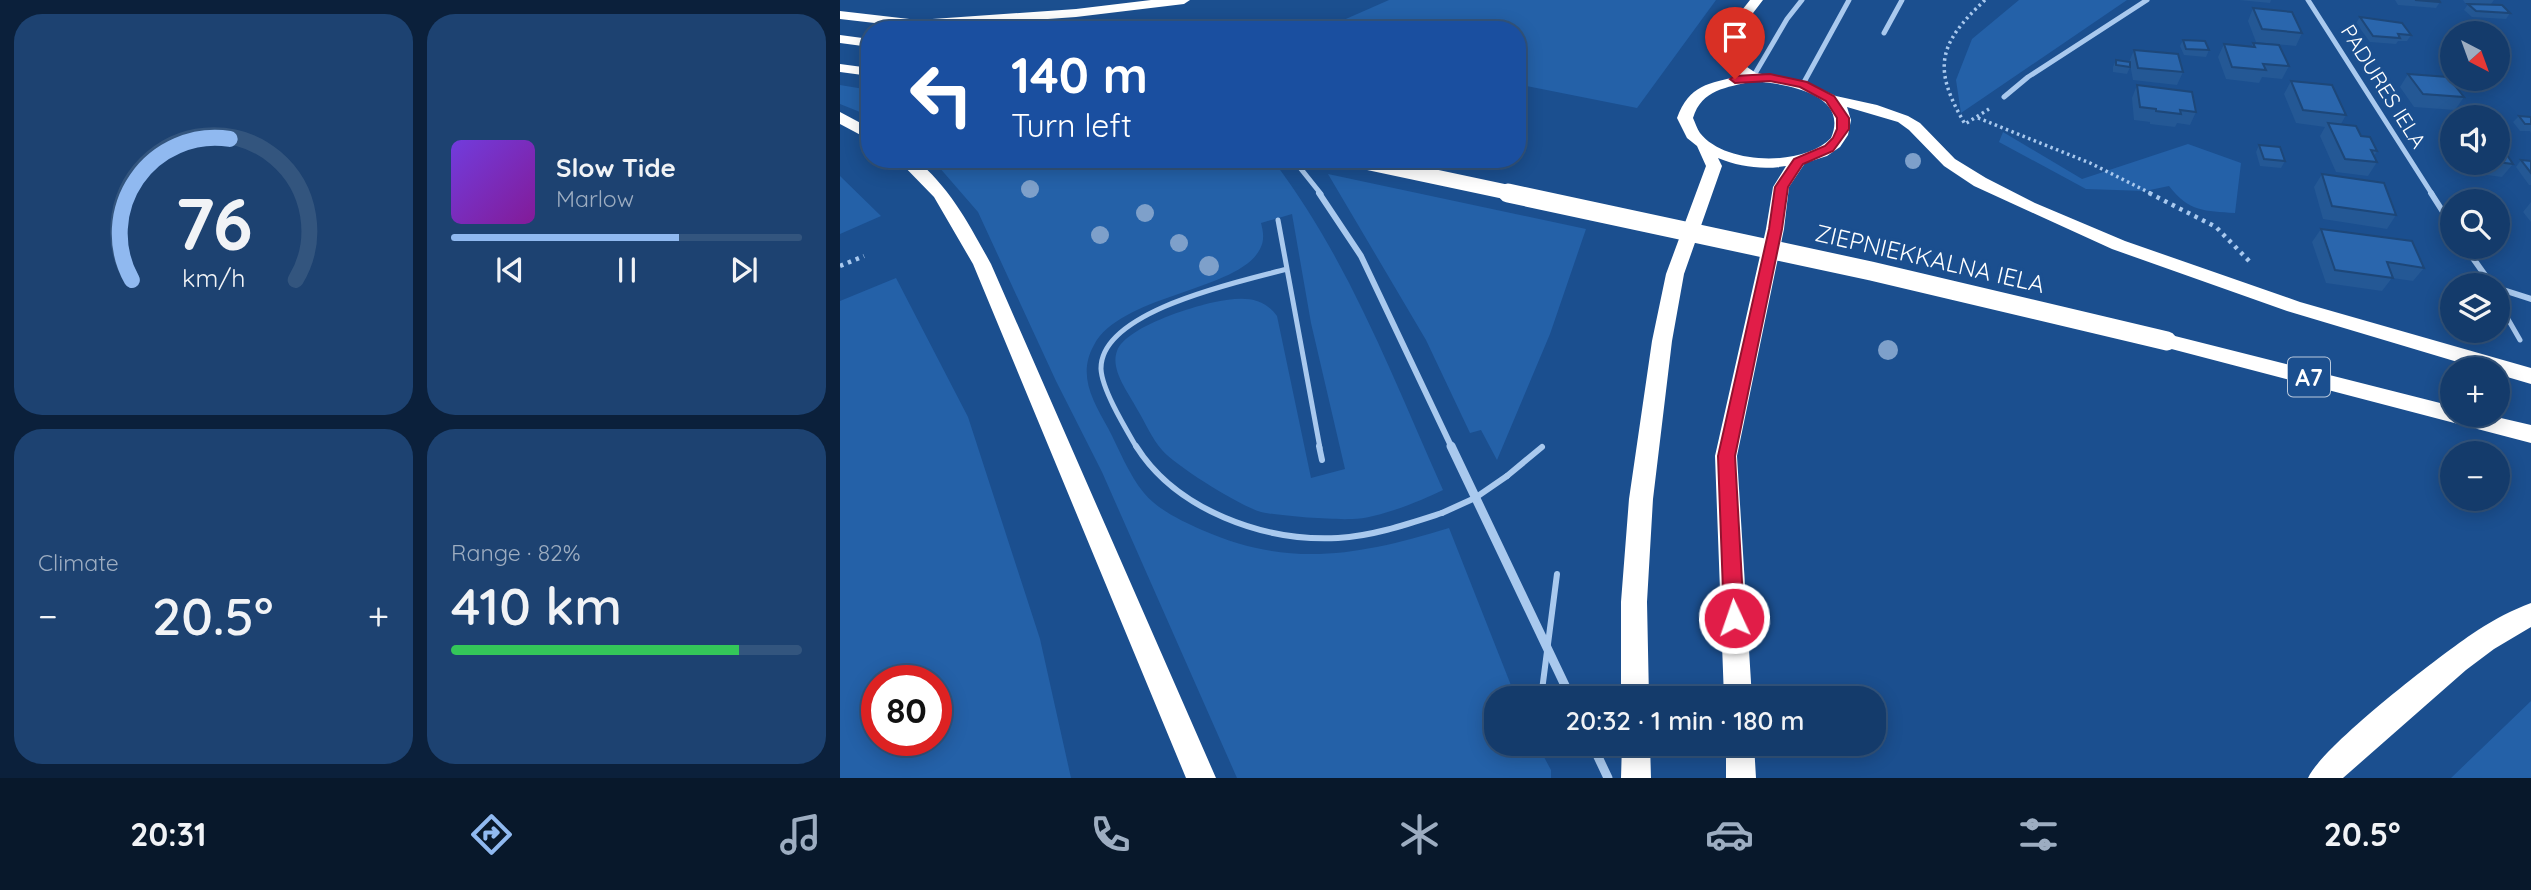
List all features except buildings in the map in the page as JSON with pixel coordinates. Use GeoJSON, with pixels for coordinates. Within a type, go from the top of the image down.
{"type":"FeatureCollection","features":[{"type":"Feature","properties":{"kind":"highway"},"geometry":{"type":"LineString","coordinates":[[961,21],[1076,13],[1184,0]]}},
{"type":"Feature","properties":{"kind":"highway"},"geometry":{"type":"LineString","coordinates":[[1753,78],[1732,66],[1725,57],[1723,43],[1757,0]]}},
{"type":"Feature","properties":{"kind":"highway"},"geometry":{"type":"LineString","coordinates":[[840,15],[892,21]]}},
{"type":"Feature","properties":{"kind":"highway"},"geometry":{"type":"LineString","coordinates":[[840,39],[861,42]]}},
{"type":"Feature","properties":{"kind":"highway"},"geometry":{"type":"LineString","coordinates":[[840,68],[861,71]]}},
{"type":"Feature","properties":{"kind":"highway"},"geometry":{"type":"LineString","coordinates":[[1635,686],[1634,602],[1641,499],[1662,341],[1675,274],[1714,166],[1704,148],[1686,128],[1687,107],[1705,90],[1719,84],[1753,78],[1803,84],[1830,99],[1912,124],[1936,152],[1973,177],[2060,220],[2154,259],[2404,340],[2531,376]]}},
{"type":"Feature","properties":{"kind":"highway"},"geometry":{"type":"LineString","coordinates":[[1704,148],[1729,158],[1758,164],[1798,161],[1829,148],[1838,139],[1843,129],[1843,118],[1830,99]]}},
{"type":"Feature","properties":{"kind":"highway"},"geometry":{"type":"LineString","coordinates":[[840,117],[861,130]]}},
{"type":"Feature","properties":{"kind":"highway"},"geometry":{"type":"LineString","coordinates":[[1737,686],[1726,456],[1775,229],[1781,187],[1798,161]]}},
{"type":"Feature","properties":{"kind":"highway"},"geometry":{"type":"LineString","coordinates":[[918,168],[951,207],[982,264],[1201,778]]}},
{"type":"Feature","properties":{"kind":"highway","name":"ZIEPNIEKKALNA IELA"},"geometry":{"type":"LineString","coordinates":[[1394,168],[1858,268],[2167,341],[2440,410]]}},
{"type":"Feature","properties":{"kind":"highway","name":"ZIEPNIEKKALNA IELA"},"geometry":{"type":"LineString","coordinates":[[2504,427],[2531,434]]}},
{"type":"Feature","properties":{"kind":"highway"},"geometry":{"type":"LineString","coordinates":[[2323,778],[2348,751],[2460,658],[2488,637],[2531,615]]}},
{"type":"Feature","properties":{"kind":"highway"},"geometry":{"type":"LineString","coordinates":[[1636,756],[1636,778]]}},
{"type":"Feature","properties":{"kind":"highway"},"geometry":{"type":"LineString","coordinates":[[1740,756],[1741,778]]}},
{"type":"Feature","properties":{"kind":"street"},"geometry":{"type":"LineString","coordinates":[[1753,78],[1787,19],[1802,0]]}},
{"type":"Feature","properties":{"kind":"street"},"geometry":{"type":"LineString","coordinates":[[1803,84],[1849,0]]}},
{"type":"Feature","properties":{"kind":"street"},"geometry":{"type":"LineString","coordinates":[[1884,33],[1902,0]]}},
{"type":"Feature","properties":{"kind":"street"},"geometry":{"type":"LineString","coordinates":[[2004,97],[2028,77],[2147,0]]}},
{"type":"Feature","properties":{"kind":"street","name":"PADURES IELA"},"geometry":{"type":"LineString","coordinates":[[2308,0],[2440,207]]}},
{"type":"Feature","properties":{"kind":"street"},"geometry":{"type":"LineString","coordinates":[[1300,168],[1361,256],[1565,686]]}},
{"type":"Feature","properties":{"kind":"street"},"geometry":{"type":"LineString","coordinates":[[2510,292],[2531,299]]}},
{"type":"Feature","properties":{"kind":"street"},"geometry":{"type":"LineString","coordinates":[[1598,756],[1608,778]]}},
{"type":"Feature","properties":{"kind":"lane"},"geometry":{"type":"LineString","coordinates":[[1278,220],[1322,460]]}},
{"type":"Feature","properties":{"kind":"lane"},"geometry":{"type":"LineString","coordinates":[[1287,268],[1154,312],[1132,324],[1114,340],[1101,358],[1100,375],[1132,442],[1155,472],[1196,505],[1257,527],[1325,539],[1397,528],[1442,513],[1475,498],[1542,447]]}},
{"type":"Feature","properties":{"kind":"lane"},"geometry":{"type":"LineString","coordinates":[[2510,324],[2519,341]]}},
{"type":"Feature","properties":{"kind":"lane"},"geometry":{"type":"LineString","coordinates":[[1543,686],[1557,574]]}},
{"type":"Feature","properties":{"kind":"path"},"geometry":{"type":"LineString","coordinates":[[1965,124],[1942,82],[1943,56],[1960,25],[1985,0]]}},
{"type":"Feature","properties":{"kind":"path"},"geometry":{"type":"LineString","coordinates":[[1978,118],[2090,163],[2216,226],[2259,271]]}},
{"type":"Feature","properties":{"kind":"path"},"geometry":{"type":"LineString","coordinates":[[840,266],[864,256]]}},
{"type":"Feature","properties":{"kind":"shaded area"},"geometry":{"type":"Polygon","coordinates":[[[1389,0],[1716,0],[1637,108],[1526,86],[1526,21],[1341,21],[1389,0]]]}},
{"type":"Feature","properties":{"kind":"shaded area"},"geometry":{"type":"Polygon","coordinates":[[[2019,0],[2127,0],[1961,113],[1956,80],[1972,39],[2019,0]]]}},
{"type":"Feature","properties":{"kind":"shaded area"},"geometry":{"type":"Polygon","coordinates":[[[840,85],[861,88],[861,112],[840,104],[840,85]]]}},
{"type":"Feature","properties":{"kind":"shaded area"},"geometry":{"type":"Polygon","coordinates":[[[2003,132],[2082,179],[2188,144],[2241,163],[2235,213],[2198,209],[2176,195],[2169,186],[2145,191],[2086,189],[1999,142],[2003,132]]]}},
{"type":"Feature","properties":{"kind":"shaded area"},"geometry":{"type":"Polygon","coordinates":[[[940,168],[1278,168],[1325,240],[1368,321],[1443,490],[1398,509],[1362,518],[1319,518],[1261,512],[1194,476],[1162,450],[1125,388],[1115,358],[1123,342],[1133,334],[1160,319],[1204,305],[1233,299],[1257,301],[1277,316],[1311,478],[1345,469],[1311,323],[1292,214],[1261,223],[1262,246],[1248,263],[1229,275],[1153,303],[1128,314],[1108,328],[1089,356],[1087,377],[1092,398],[1129,470],[1150,499],[1179,519],[1234,542],[1295,554],[1325,554],[1385,545],[1449,528],[1511,686],[1484,686],[1484,756],[1543,756],[1551,770],[1551,778],[1237,778],[1102,472],[1056,381],[978,212],[940,168]]]}},
{"type":"Feature","properties":{"kind":"shaded area"},"geometry":{"type":"Polygon","coordinates":[[[1328,174],[1586,229],[1550,334],[1497,460],[1481,430],[1470,433],[1426,340],[1328,174]]]}},
{"type":"Feature","properties":{"kind":"shaded area"},"geometry":{"type":"Polygon","coordinates":[[[840,176],[881,216],[840,234],[840,176]]]}},
{"type":"Feature","properties":{"kind":"shaded area"},"geometry":{"type":"Polygon","coordinates":[[[896,278],[968,417],[1040,639],[1071,778],[840,778],[840,301],[896,278]]]}},
{"type":"Feature","properties":{"kind":"shaded area"},"geometry":{"type":"Polygon","coordinates":[[[2531,701],[2531,778],[2451,778],[2531,701]]]}},
{"type":"Feature","properties":{"kind":"route"},"geometry":{"type":"LineString","coordinates":[[1734,618],[1726,456],[1775,229],[1781,187],[1798,161],[1829,148],[1843,129],[1839,108],[1830,99],[1803,84],[1770,78],[1735,79]]}}]}
